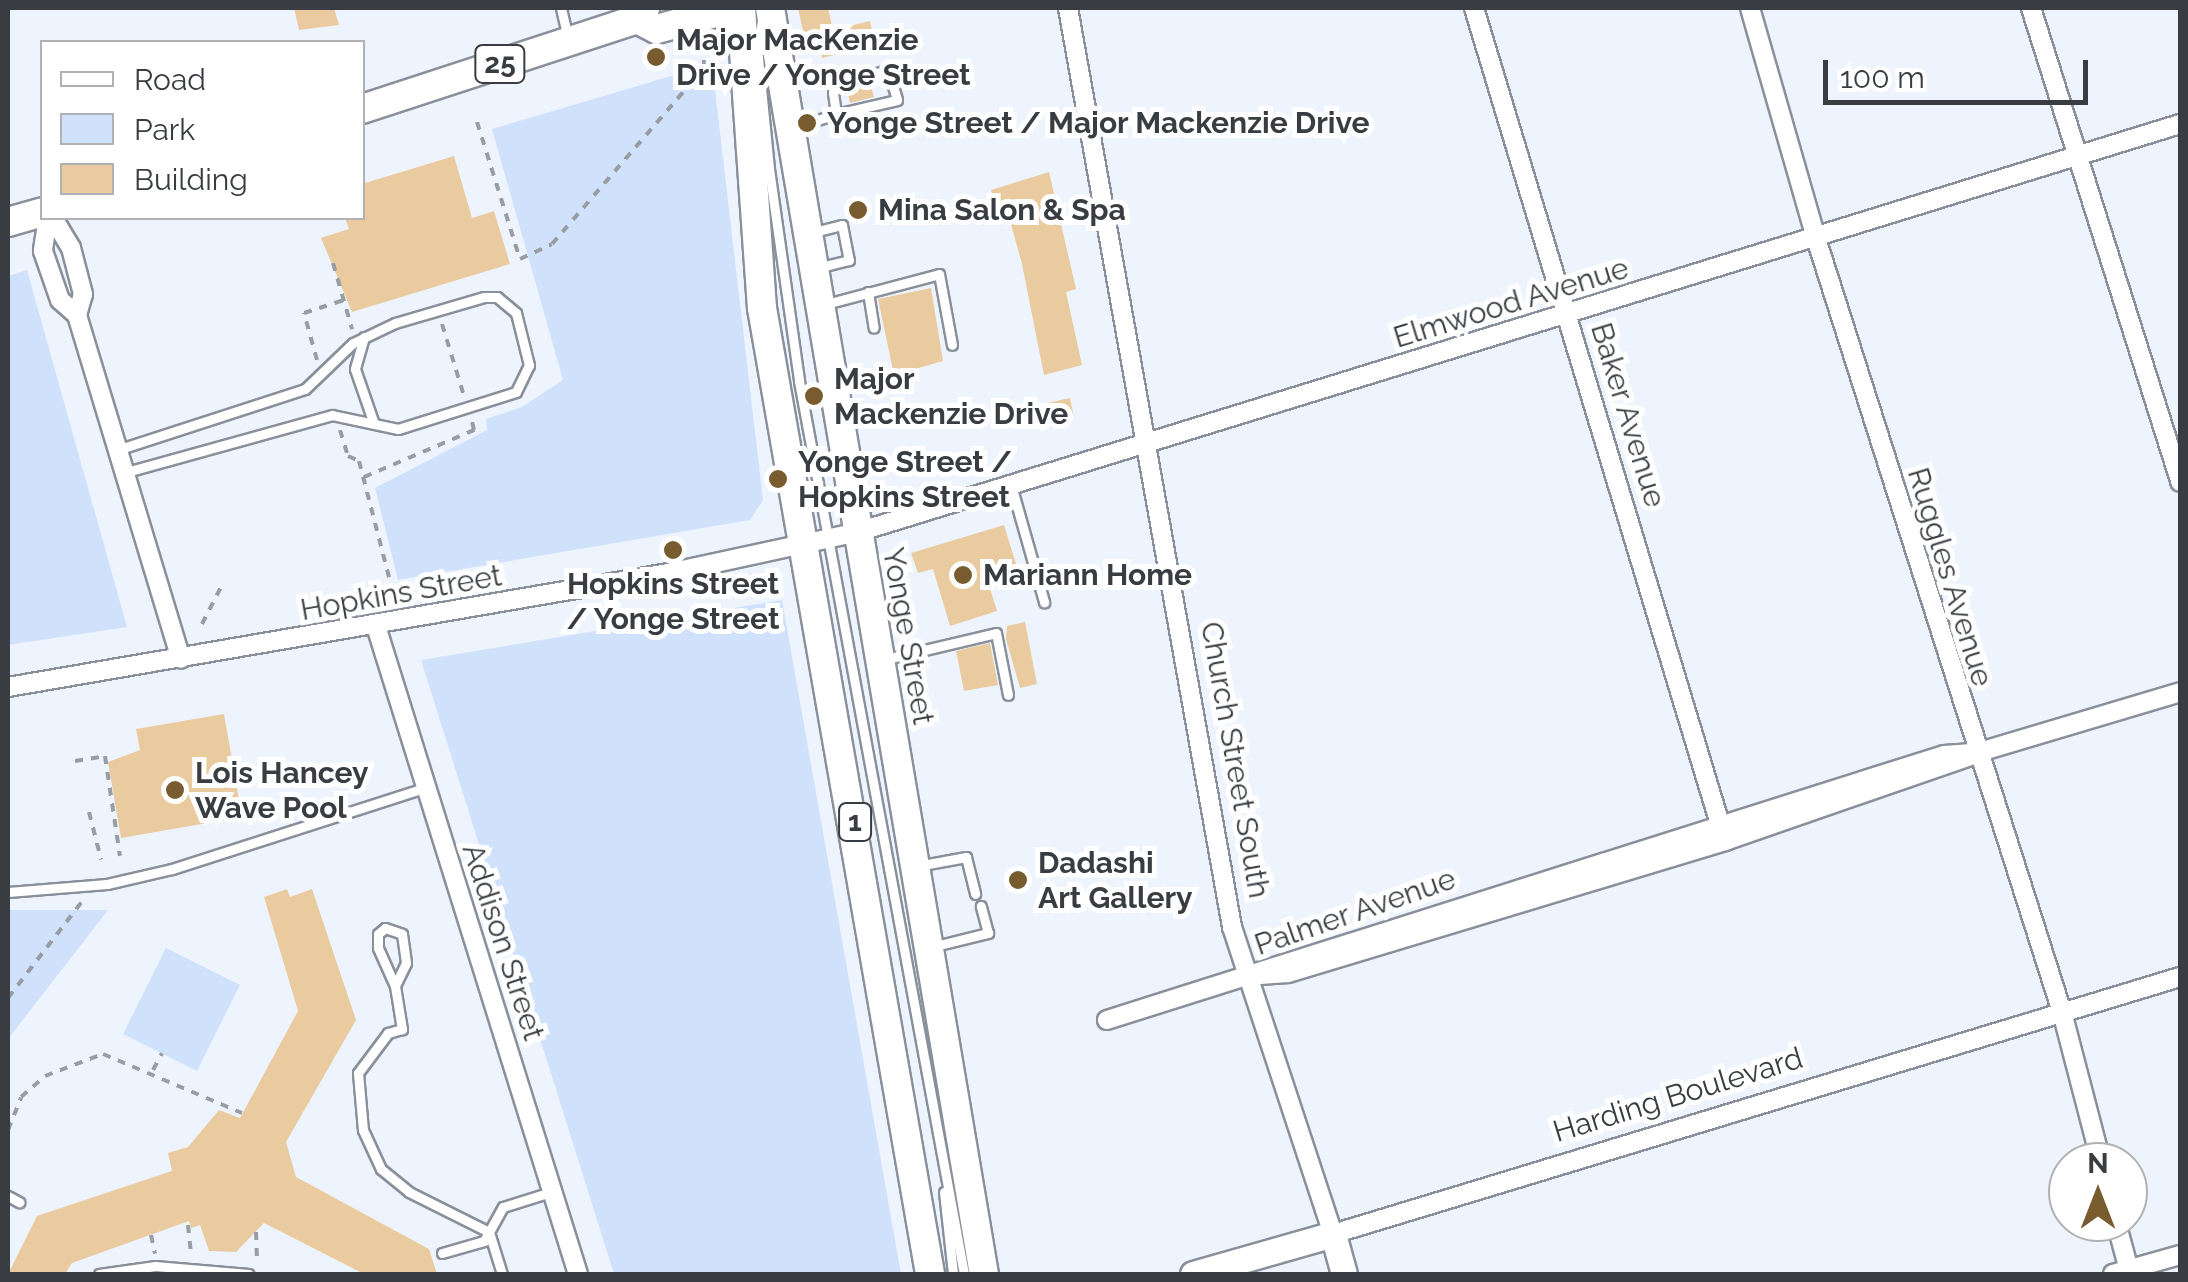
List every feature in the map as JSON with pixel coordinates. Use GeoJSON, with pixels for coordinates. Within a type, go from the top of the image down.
{"type":"FeatureCollection","features":[{"type":"Feature","properties":{"kind":"main road","name":"25"},"geometry":{"type":"LineString","coordinates":[[365,107],[568,42],[641,14],[658,29],[732,8]]}},
{"type":"Feature","properties":{"kind":"main road","name":"1"},"geometry":{"type":"LineString","coordinates":[[741,8],[762,308],[816,543],[930,1274]]}},
{"type":"Feature","properties":{"kind":"main road","name":"Yonge Street"},"geometry":{"type":"LineString","coordinates":[[768,8],[984,1274]]}},
{"type":"Feature","properties":{"kind":"main road"},"geometry":{"type":"LineString","coordinates":[[8,222],[40,213]]}},
{"type":"Feature","properties":{"kind":"street","name":"Church Street South"},"geometry":{"type":"LineString","coordinates":[[1068,8],[1232,928],[1344,1274]]}},
{"type":"Feature","properties":{"kind":"street","name":"Baker Avenue"},"geometry":{"type":"LineString","coordinates":[[1474,8],[1723,832]]}},
{"type":"Feature","properties":{"kind":"street","name":"Ruggles Avenue"},"geometry":{"type":"LineString","coordinates":[[1750,8],[1815,235],[1976,753],[2062,1012],[2095,1142]]}},
{"type":"Feature","properties":{"kind":"street"},"geometry":{"type":"LineString","coordinates":[[2031,8],[2074,155],[2180,482]]}},
{"type":"Feature","properties":{"kind":"street","name":"Elmwood Avenue"},"geometry":{"type":"LineString","coordinates":[[858,532],[2180,124]]}},
{"type":"Feature","properties":{"kind":"street"},"geometry":{"type":"LineString","coordinates":[[51,220],[43,251],[60,300],[77,315],[120,448],[180,659]]}},
{"type":"Feature","properties":{"kind":"street"},"geometry":{"type":"LineString","coordinates":[[52,220],[71,248],[83,294],[77,315]]}},
{"type":"Feature","properties":{"kind":"street","name":"Hopkins Street"},"geometry":{"type":"LineString","coordinates":[[8,687],[376,626],[858,532]]}},
{"type":"Feature","properties":{"kind":"street","name":"Addison Street"},"geometry":{"type":"LineString","coordinates":[[376,626],[578,1274]]}},
{"type":"Feature","properties":{"kind":"street","name":"Palmer Avenue"},"geometry":{"type":"LineString","coordinates":[[1107,1020],[1250,976],[1288,973],[1723,832],[1962,764],[1976,753],[2180,692]]}},
{"type":"Feature","properties":{"kind":"street","name":"Harding Boulevard"},"geometry":{"type":"LineString","coordinates":[[1193,1274],[1231,1269],[1332,1234],[2180,977]]}},
{"type":"Feature","properties":{"kind":"street"},"geometry":{"type":"LineString","coordinates":[[2119,1242],[2124,1273],[2180,1255]]}},
{"type":"Feature","properties":{"kind":"lane"},"geometry":{"type":"LineString","coordinates":[[561,8],[568,42]]}},
{"type":"Feature","properties":{"kind":"lane"},"geometry":{"type":"LineString","coordinates":[[768,8],[757,48],[816,543],[964,1274]]}},
{"type":"Feature","properties":{"kind":"lane"},"geometry":{"type":"LineString","coordinates":[[791,129],[897,100],[888,70],[842,82],[833,92],[836,114]]}},
{"type":"Feature","properties":{"kind":"lane"},"geometry":{"type":"LineString","coordinates":[[752,138],[769,169]]}},
{"type":"Feature","properties":{"kind":"lane"},"geometry":{"type":"LineString","coordinates":[[820,306],[939,274],[952,345]]}},
{"type":"Feature","properties":{"kind":"lane"},"geometry":{"type":"LineString","coordinates":[[868,292],[874,328]]}},
{"type":"Feature","properties":{"kind":"lane"},"geometry":{"type":"LineString","coordinates":[[120,448],[305,389],[365,334],[497,297],[516,312],[528,356],[528,374],[516,392],[398,429],[378,428],[359,416],[332,414],[127,472]]}},
{"type":"Feature","properties":{"kind":"lane"},"geometry":{"type":"LineString","coordinates":[[365,334],[355,369],[361,400],[378,428]]}},
{"type":"Feature","properties":{"kind":"lane"},"geometry":{"type":"LineString","coordinates":[[1011,485],[1044,602]]}},
{"type":"Feature","properties":{"kind":"lane"},"geometry":{"type":"LineString","coordinates":[[880,661],[996,634],[1008,695]]}},
{"type":"Feature","properties":{"kind":"lane"},"geometry":{"type":"LineString","coordinates":[[8,892],[107,884],[172,869],[425,788]]}},
{"type":"Feature","properties":{"kind":"lane"},"geometry":{"type":"LineString","coordinates":[[914,867],[966,857],[975,894]]}},
{"type":"Feature","properties":{"kind":"lane"},"geometry":{"type":"LineString","coordinates":[[929,948],[988,933],[981,906]]}},
{"type":"Feature","properties":{"kind":"lane"},"geometry":{"type":"LineString","coordinates":[[395,986],[406,963],[402,934],[385,928],[378,934],[378,948],[395,986],[402,1030],[388,1033],[358,1073],[363,1130],[380,1168],[409,1192],[488,1232],[502,1274]]}},
{"type":"Feature","properties":{"kind":"lane"},"geometry":{"type":"LineString","coordinates":[[944,1190],[953,1274]]}},
{"type":"Feature","properties":{"kind":"lane"},"geometry":{"type":"LineString","coordinates":[[442,1253],[484,1241],[503,1207],[551,1192]]}},
{"type":"Feature","properties":{"kind":"lane"},"geometry":{"type":"LineString","coordinates":[[8,1196],[19,1202]]}},
{"type":"Feature","properties":{"kind":"lane"},"geometry":{"type":"LineString","coordinates":[[99,1274],[155,1266],[249,1274]]}},
{"type":"Feature","properties":{"kind":"path"},"geometry":{"type":"LineString","coordinates":[[477,122],[520,259],[552,244],[704,68],[704,55]]}},
{"type":"Feature","properties":{"kind":"path"},"geometry":{"type":"LineString","coordinates":[[333,263],[352,329]]}},
{"type":"Feature","properties":{"kind":"path"},"geometry":{"type":"LineString","coordinates":[[320,370],[304,312],[344,300]]}},
{"type":"Feature","properties":{"kind":"path"},"geometry":{"type":"LineString","coordinates":[[441,319],[466,400]]}},
{"type":"Feature","properties":{"kind":"path"},"geometry":{"type":"LineString","coordinates":[[364,477],[474,430],[472,421]]}},
{"type":"Feature","properties":{"kind":"path"},"geometry":{"type":"LineString","coordinates":[[337,422],[364,477],[393,592]]}},
{"type":"Feature","properties":{"kind":"path"},"geometry":{"type":"LineString","coordinates":[[202,624],[221,587]]}},
{"type":"Feature","properties":{"kind":"path"},"geometry":{"type":"LineString","coordinates":[[75,761],[105,756],[120,856]]}},
{"type":"Feature","properties":{"kind":"path"},"geometry":{"type":"LineString","coordinates":[[89,812],[101,859]]}},
{"type":"Feature","properties":{"kind":"path"},"geometry":{"type":"LineString","coordinates":[[8,998],[84,899]]}},
{"type":"Feature","properties":{"kind":"path"},"geometry":{"type":"LineString","coordinates":[[152,1070],[162,1053]]}},
{"type":"Feature","properties":{"kind":"path"},"geometry":{"type":"LineString","coordinates":[[8,1130],[21,1097],[45,1076],[102,1054],[152,1070],[242,1113]]}},
{"type":"Feature","properties":{"kind":"path"},"geometry":{"type":"LineString","coordinates":[[188,1225],[190,1269]]}},
{"type":"Feature","properties":{"kind":"path"},"geometry":{"type":"LineString","coordinates":[[256,1232],[257,1274]]}},
{"type":"Feature","properties":{"kind":"path"},"geometry":{"type":"LineString","coordinates":[[151,1234],[155,1266]]}},
{"type":"Feature","properties":{"kind":"green space"},"geometry":{"type":"Polygon","coordinates":[[[712,64],[763,500],[750,520],[398,580],[375,488],[487,430],[486,419],[522,407],[563,380],[492,129],[712,64]]]}},
{"type":"Feature","properties":{"kind":"green space"},"geometry":{"type":"Polygon","coordinates":[[[27,270],[127,627],[8,645],[8,276],[27,270]]]}},
{"type":"Feature","properties":{"kind":"green space"},"geometry":{"type":"Polygon","coordinates":[[[782,600],[901,1274],[614,1274],[421,660],[782,600]]]}},
{"type":"Feature","properties":{"kind":"green space"},"geometry":{"type":"Polygon","coordinates":[[[8,910],[108,910],[8,1039],[8,910]]]}},
{"type":"Feature","properties":{"kind":"green space"},"geometry":{"type":"Polygon","coordinates":[[[166,948],[240,985],[197,1071],[123,1034],[166,948]]]}},
{"type":"Feature","properties":{"kind":"building"},"geometry":{"type":"Polygon","coordinates":[[[294,8],[334,8],[339,25],[299,30],[294,8]]]}},
{"type":"Feature","properties":{"kind":"building"},"geometry":{"type":"Polygon","coordinates":[[[798,8],[828,8],[833,30],[870,21],[875,45],[822,58],[816,33],[804,36],[798,8]]]}},
{"type":"Feature","properties":{"kind":"building"},"geometry":{"type":"Polygon","coordinates":[[[870,83],[874,97],[850,103],[847,89],[870,83]]]}},
{"type":"Feature","properties":{"kind":"building"},"geometry":{"type":"Polygon","coordinates":[[[454,156],[472,218],[494,211],[510,264],[352,312],[321,238],[349,229],[346,220],[365,220],[365,183],[454,156]]]}},
{"type":"Feature","properties":{"kind":"building"},"geometry":{"type":"Polygon","coordinates":[[[1049,172],[1076,289],[1066,292],[1082,365],[1044,375],[1010,221],[1002,224],[991,190],[1049,172]]]}},
{"type":"Feature","properties":{"kind":"building"},"geometry":{"type":"Polygon","coordinates":[[[931,288],[943,361],[894,375],[878,299],[931,288]]]}},
{"type":"Feature","properties":{"kind":"building"},"geometry":{"type":"Polygon","coordinates":[[[1070,398],[1073,413],[1066,415],[1067,423],[1038,423],[1034,406],[1070,398]]]}},
{"type":"Feature","properties":{"kind":"building","name":"Mariann Home"},"geometry":{"type":"Polygon","coordinates":[[[1004,525],[1017,567],[986,576],[997,611],[950,626],[933,569],[918,573],[911,553],[1004,525]]]}},
{"type":"Feature","properties":{"kind":"building"},"geometry":{"type":"Polygon","coordinates":[[[1025,622],[1037,684],[1020,688],[1006,639],[1007,626],[1025,622]]]}},
{"type":"Feature","properties":{"kind":"building"},"geometry":{"type":"Polygon","coordinates":[[[990,643],[998,685],[964,691],[956,651],[990,643]]]}},
{"type":"Feature","properties":{"kind":"building","name":"Lois Hancey Wave Pool"},"geometry":{"type":"Polygon","coordinates":[[[224,714],[242,817],[121,838],[108,762],[140,750],[136,729],[224,714]]]}},
{"type":"Feature","properties":{"kind":"building"},"geometry":{"type":"Polygon","coordinates":[[[287,889],[290,897],[312,889],[356,1020],[286,1142],[296,1177],[429,1249],[437,1274],[364,1274],[264,1223],[236,1252],[209,1251],[200,1225],[191,1228],[189,1221],[72,1263],[65,1274],[8,1274],[37,1216],[172,1171],[168,1153],[188,1147],[219,1110],[240,1118],[298,1011],[264,897],[287,889]]]}},
{"type":"Feature","properties":{"kind":"place","name":"Major MacKenzie Drive / Yonge Street"},"geometry":{"type":"Point","coordinates":[656,57]}},
{"type":"Feature","properties":{"kind":"place","name":"Yonge Street / Major Mackenzie Drive"},"geometry":{"type":"Point","coordinates":[807,123]}},
{"type":"Feature","properties":{"kind":"place","name":"Mina Salon & Spa"},"geometry":{"type":"Point","coordinates":[858,210]}},
{"type":"Feature","properties":{"kind":"place","name":"Major Mackenzie Drive"},"geometry":{"type":"Point","coordinates":[814,396]}},
{"type":"Feature","properties":{"kind":"place","name":"Yonge Street / Hopkins Street"},"geometry":{"type":"Point","coordinates":[778,479]}},
{"type":"Feature","properties":{"kind":"place","name":"Hopkins Street / Yonge Street"},"geometry":{"type":"Point","coordinates":[673,550]}},
{"type":"Feature","properties":{"kind":"place","name":"Mariann Home"},"geometry":{"type":"Point","coordinates":[963,575]}},
{"type":"Feature","properties":{"kind":"place","name":"Lois Hancey Wave Pool"},"geometry":{"type":"Point","coordinates":[175,790]}},
{"type":"Feature","properties":{"kind":"place","name":"Dadashi Art Gallery"},"geometry":{"type":"Point","coordinates":[1018,880]}}]}
